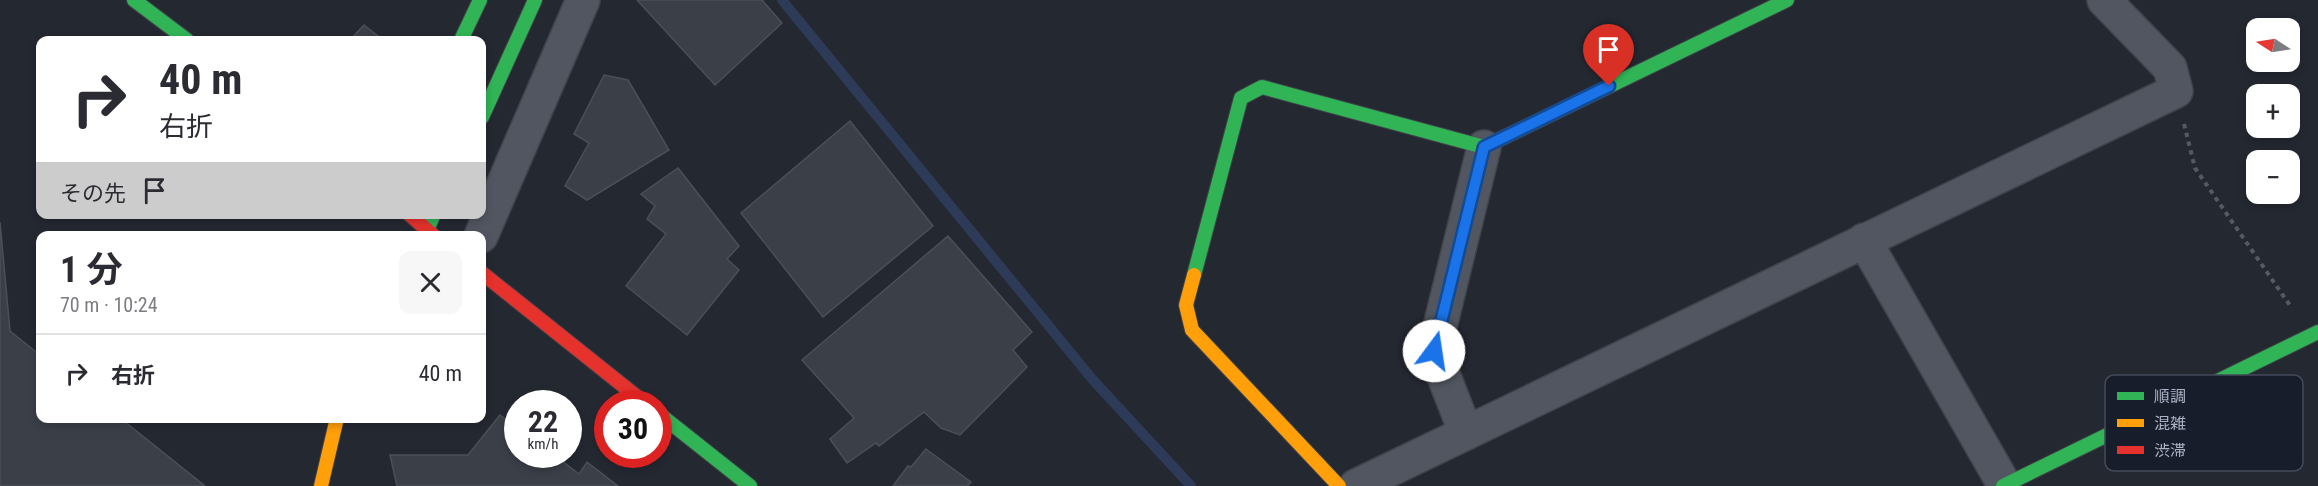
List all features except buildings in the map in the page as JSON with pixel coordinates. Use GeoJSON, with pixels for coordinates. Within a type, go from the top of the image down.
{"type":"FeatureCollection","features":[{"type":"Feature","properties":{"kind":"main road"},"geometry":{"type":"LineString","coordinates":[[135,0],[182,36]]}},
{"type":"Feature","properties":{"kind":"main road"},"geometry":{"type":"LineString","coordinates":[[463,36],[480,0]]}},
{"type":"Feature","properties":{"kind":"main road"},"geometry":{"type":"LineString","coordinates":[[486,108],[535,0]]}},
{"type":"Feature","properties":{"kind":"main road"},"geometry":{"type":"LineString","coordinates":[[1339,486],[1192,330],[1186,305],[1241,98],[1262,87],[1484,147],[1787,0]]}},
{"type":"Feature","properties":{"kind":"main road"},"geometry":{"type":"LineString","coordinates":[[414,219],[425,231]]}},
{"type":"Feature","properties":{"kind":"main road"},"geometry":{"type":"LineString","coordinates":[[486,276],[628,390]]}},
{"type":"Feature","properties":{"kind":"main road"},"geometry":{"type":"LineString","coordinates":[[2230,375],[2314,334]]}},
{"type":"Feature","properties":{"kind":"main road"},"geometry":{"type":"LineString","coordinates":[[321,486],[336,423]]}},
{"type":"Feature","properties":{"kind":"main road"},"geometry":{"type":"LineString","coordinates":[[672,425],[750,486]]}},
{"type":"Feature","properties":{"kind":"main road"},"geometry":{"type":"LineString","coordinates":[[2004,486],[2105,436]]}},
{"type":"Feature","properties":{"kind":"street"},"geometry":{"type":"LineString","coordinates":[[483,231],[583,0]]}},
{"type":"Feature","properties":{"kind":"street"},"geometry":{"type":"LineString","coordinates":[[1356,486],[2176,91],[2170,68],[2104,0]]}},
{"type":"Feature","properties":{"kind":"street"},"geometry":{"type":"LineString","coordinates":[[1466,433],[1434,351],[1484,147]]}},
{"type":"Feature","properties":{"kind":"street"},"geometry":{"type":"LineString","coordinates":[[1864,240],[2004,486]]}},
{"type":"Feature","properties":{"kind":"path"},"geometry":{"type":"LineString","coordinates":[[2176,91],[2195,168],[2314,334]]}},
{"type":"Feature","properties":{"kind":"waterway"},"geometry":{"type":"LineString","coordinates":[[782,0],[1093,380],[1191,486]]}},
{"type":"Feature","properties":{"kind":"traffic: fast"},"geometry":{"type":"LineString","coordinates":[[134,0],[182,36]]}},
{"type":"Feature","properties":{"kind":"traffic: fast"},"geometry":{"type":"LineString","coordinates":[[463,36],[480,0]]}},
{"type":"Feature","properties":{"kind":"traffic: fast"},"geometry":{"type":"LineString","coordinates":[[486,108],[535,0]]}},
{"type":"Feature","properties":{"kind":"traffic: fast"},"geometry":{"type":"LineString","coordinates":[[1194,275],[1241,98],[1262,87],[1484,147],[1787,0]]}},
{"type":"Feature","properties":{"kind":"traffic: fast"},"geometry":{"type":"LineString","coordinates":[[427,230],[432,219]]}},
{"type":"Feature","properties":{"kind":"traffic: fast"},"geometry":{"type":"LineString","coordinates":[[2230,375],[2318,332]]}},
{"type":"Feature","properties":{"kind":"traffic: fast"},"geometry":{"type":"LineString","coordinates":[[672,424],[750,486]]}},
{"type":"Feature","properties":{"kind":"traffic: fast"},"geometry":{"type":"LineString","coordinates":[[2003,486],[2105,436]]}},
{"type":"Feature","properties":{"kind":"traffic: slow"},"geometry":{"type":"LineString","coordinates":[[1194,275],[1186,305],[1192,330],[1339,486]]}},
{"type":"Feature","properties":{"kind":"traffic: slow"},"geometry":{"type":"LineString","coordinates":[[321,486],[336,423]]}},
{"type":"Feature","properties":{"kind":"traffic: jam"},"geometry":{"type":"LineString","coordinates":[[415,219],[428,231]]}},
{"type":"Feature","properties":{"kind":"traffic: jam"},"geometry":{"type":"LineString","coordinates":[[486,276],[628,390]]}},
{"type":"Feature","properties":{"kind":"route"},"geometry":{"type":"LineString","coordinates":[[1434,351],[1484,147],[1609,86]]}}]}
